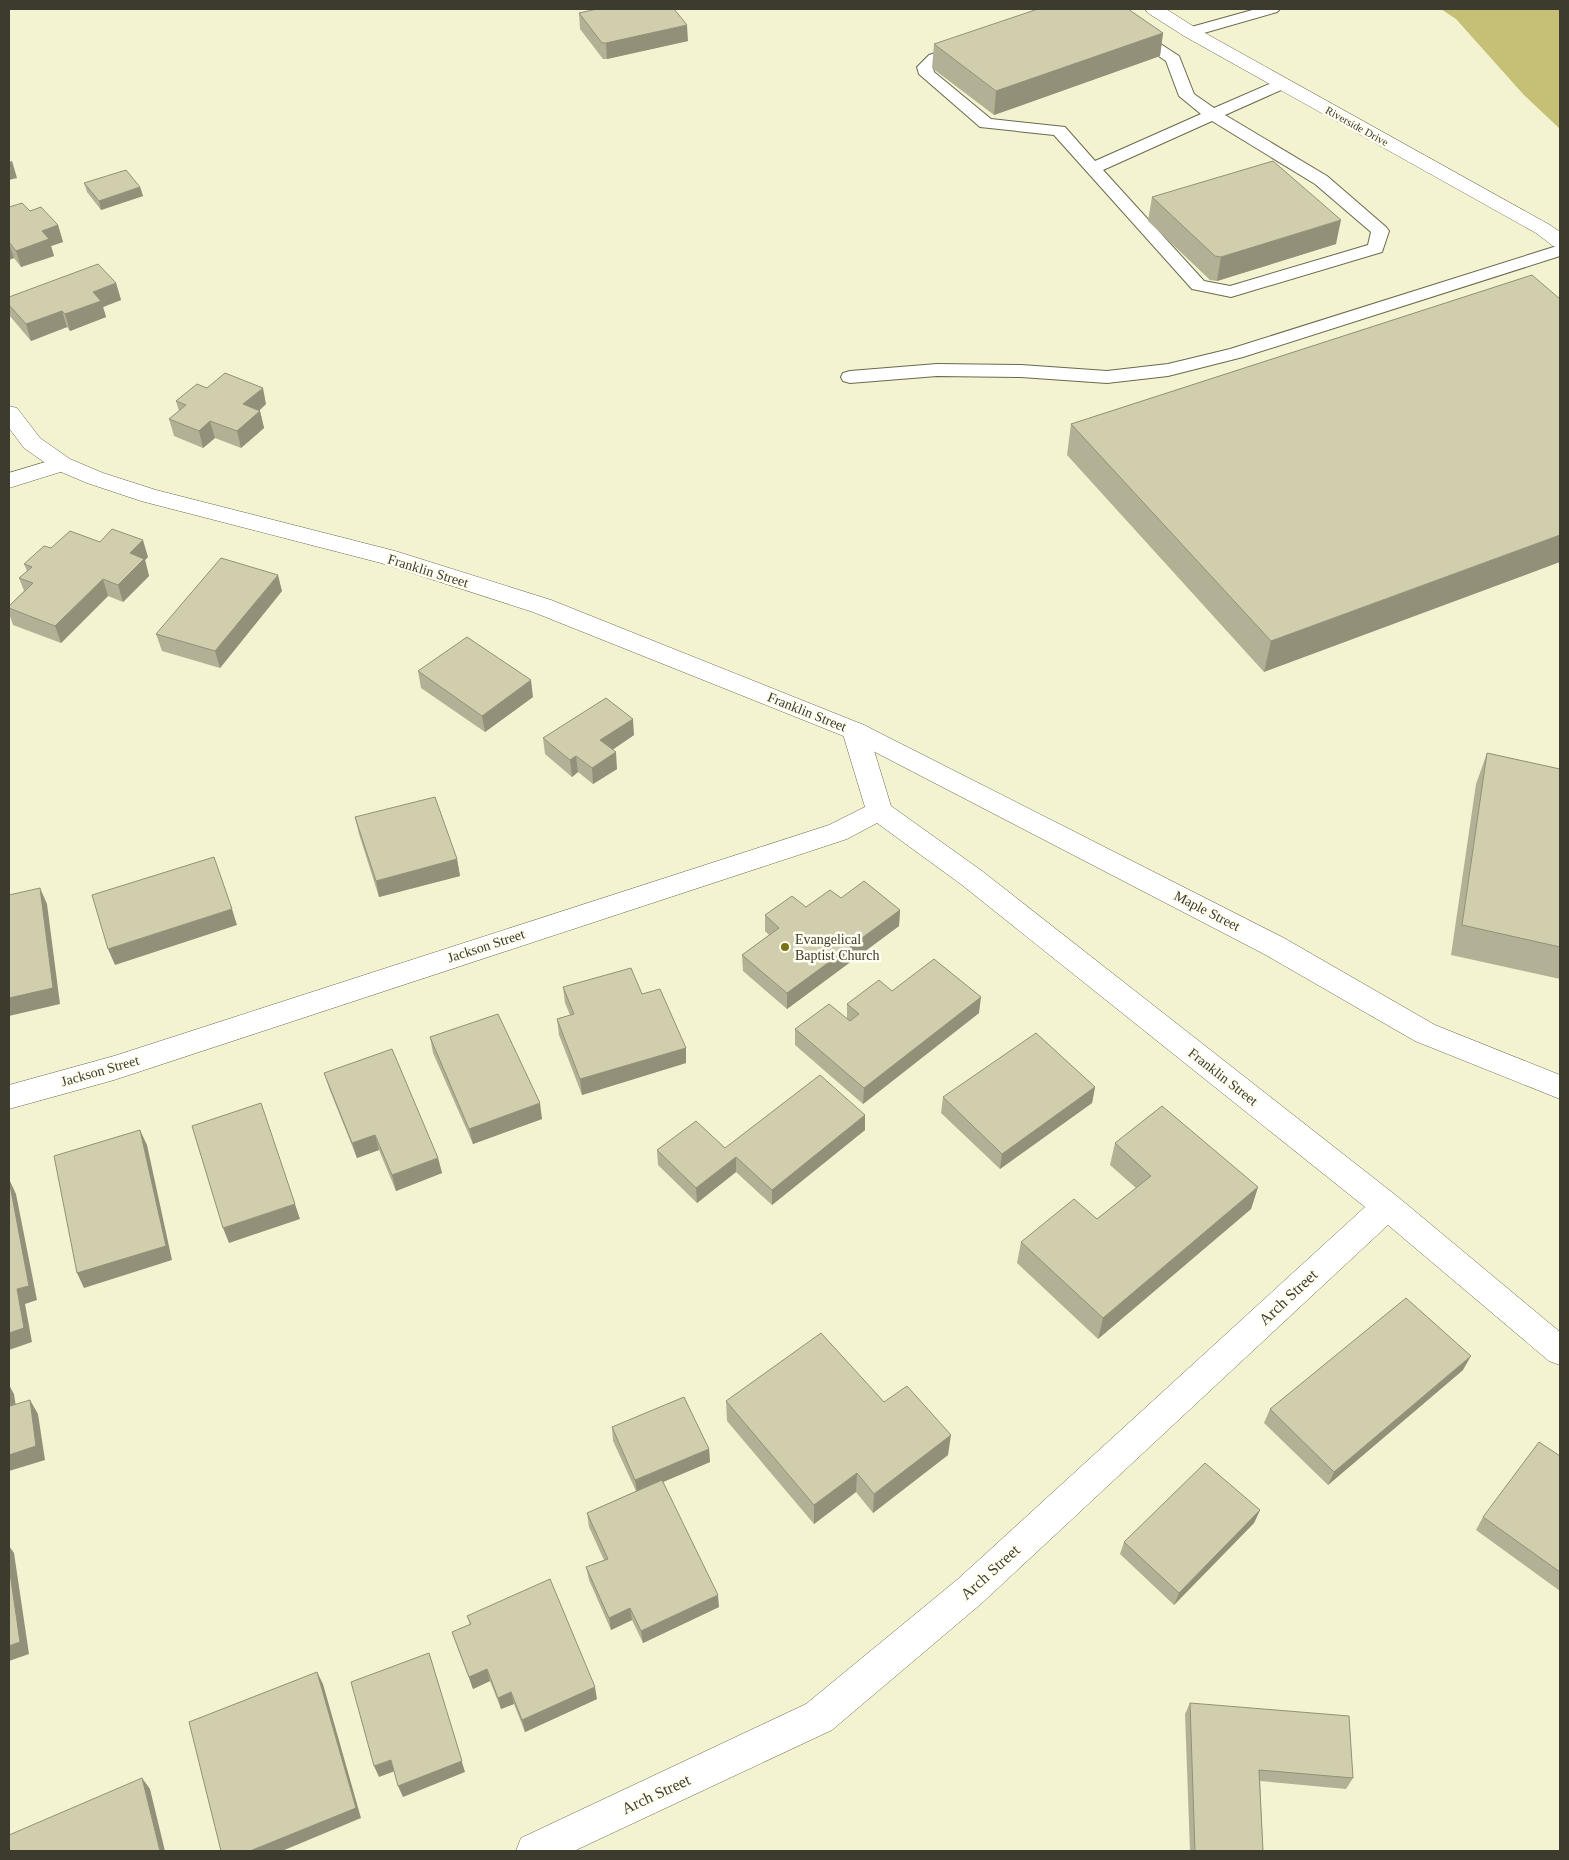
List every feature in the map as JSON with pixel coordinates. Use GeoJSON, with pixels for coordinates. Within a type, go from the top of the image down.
{"type":"FeatureCollection","features":[{"type":"Feature","properties":{"kind":"street","name":"Riverside Drive"},"geometry":{"type":"LineString","coordinates":[[1154,9],[1190,32],[1543,229],[1560,242]]}},
{"type":"Feature","properties":{"kind":"street","name":"Franklin Street"},"geometry":{"type":"LineString","coordinates":[[9,413],[32,443],[62,464],[95,478],[149,496],[386,558],[542,606],[855,731]]}},
{"type":"Feature","properties":{"kind":"street"},"geometry":{"type":"LineString","coordinates":[[9,481],[62,464]]}},
{"type":"Feature","properties":{"kind":"street"},"geometry":{"type":"LineString","coordinates":[[855,731],[879,811]]}},
{"type":"Feature","properties":{"kind":"street","name":"Maple Street"},"geometry":{"type":"LineString","coordinates":[[855,731],[1274,946],[1425,1033],[1560,1087]]}},
{"type":"Feature","properties":{"kind":"street","name":"Franklin Street"},"geometry":{"type":"LineString","coordinates":[[879,811],[972,878],[1387,1206],[1560,1351]]}},
{"type":"Feature","properties":{"kind":"street","name":"Jackson Street"},"geometry":{"type":"LineString","coordinates":[[9,1096],[114,1068],[838,832],[879,811]]}},
{"type":"Feature","properties":{"kind":"street","name":"Arch Street"},"geometry":{"type":"LineString","coordinates":[[534,1851],[820,1717],[970,1591],[1387,1206]]}},
{"type":"Feature","properties":{"kind":"lane"},"geometry":{"type":"LineString","coordinates":[[981,43],[935,58],[925,67],[927,74],[986,123],[1058,131],[1198,285],[1231,292],[1376,248],[1380,231],[1321,180],[1212,114],[1187,96],[1173,59],[1097,9]]}},
{"type":"Feature","properties":{"kind":"lane"},"geometry":{"type":"LineString","coordinates":[[1190,32],[1272,9]]}},
{"type":"Feature","properties":{"kind":"lane"},"geometry":{"type":"LineString","coordinates":[[1092,168],[1282,84]]}},
{"type":"Feature","properties":{"kind":"lane"},"geometry":{"type":"LineString","coordinates":[[850,377],[937,370],[1021,371],[1108,377],[1168,370],[1236,353],[1560,250]]}},
{"type":"Feature","properties":{"kind":"shaded area"},"geometry":{"type":"Polygon","coordinates":[[[1441,9],[1560,9],[1560,129],[1523,94],[1456,19],[1441,9]]]}},
{"type":"Feature","properties":{"kind":"building"},"geometry":{"type":"Polygon","coordinates":[[[597,9],[674,9],[687,25],[602,43],[579,13],[597,9]]]}},
{"type":"Feature","properties":{"kind":"building"},"geometry":{"type":"Polygon","coordinates":[[[1038,9],[1128,9],[1163,33],[996,91],[934,44],[1038,9]]]}},
{"type":"Feature","properties":{"kind":"building"},"geometry":{"type":"Polygon","coordinates":[[[1273,161],[1341,220],[1221,257],[1215,256],[1152,197],[1273,161]]]}},
{"type":"Feature","properties":{"kind":"building"},"geometry":{"type":"Polygon","coordinates":[[[126,170],[140,187],[99,201],[84,183],[126,170]]]}},
{"type":"Feature","properties":{"kind":"building"},"geometry":{"type":"Polygon","coordinates":[[[22,203],[30,211],[41,207],[58,225],[42,231],[49,239],[16,251],[9,242],[9,207],[22,203]]]}},
{"type":"Feature","properties":{"kind":"building"},"geometry":{"type":"Polygon","coordinates":[[[98,264],[116,283],[93,292],[101,301],[65,314],[62,311],[26,324],[9,305],[9,297],[98,264]]]}},
{"type":"Feature","properties":{"kind":"building"},"geometry":{"type":"Polygon","coordinates":[[[1532,275],[1560,299],[1560,535],[1271,641],[1071,424],[1532,275]]]}},
{"type":"Feature","properties":{"kind":"building"},"geometry":{"type":"Polygon","coordinates":[[[225,373],[263,388],[243,404],[260,411],[237,431],[210,421],[199,431],[169,419],[186,405],[176,401],[197,384],[207,388],[225,373]]]}},
{"type":"Feature","properties":{"kind":"building"},"geometry":{"type":"Polygon","coordinates":[[[112,529],[143,540],[130,553],[144,559],[118,585],[103,579],[55,626],[9,608],[33,583],[19,578],[32,567],[24,564],[44,546],[51,548],[70,531],[100,542],[112,529]]]}},
{"type":"Feature","properties":{"kind":"building"},"geometry":{"type":"Polygon","coordinates":[[[221,558],[278,575],[215,651],[156,634],[221,558]]]}},
{"type":"Feature","properties":{"kind":"building"},"geometry":{"type":"Polygon","coordinates":[[[467,637],[531,680],[482,716],[418,671],[467,637]]]}},
{"type":"Feature","properties":{"kind":"building"},"geometry":{"type":"Polygon","coordinates":[[[606,698],[633,719],[600,740],[616,752],[592,768],[576,756],[570,760],[543,738],[606,698]]]}},
{"type":"Feature","properties":{"kind":"building"},"geometry":{"type":"Polygon","coordinates":[[[1487,753],[1560,769],[1560,947],[1462,925],[1487,753]]]}},
{"type":"Feature","properties":{"kind":"building"},"geometry":{"type":"Polygon","coordinates":[[[435,797],[457,859],[376,881],[355,817],[435,797]]]}},
{"type":"Feature","properties":{"kind":"building"},"geometry":{"type":"Polygon","coordinates":[[[214,857],[232,909],[108,949],[92,895],[214,857]]]}},
{"type":"Feature","properties":{"kind":"building"},"geometry":{"type":"Polygon","coordinates":[[[864,881],[900,910],[787,993],[742,955],[779,928],[765,915],[792,896],[806,907],[830,890],[841,898],[864,881]]]}},
{"type":"Feature","properties":{"kind":"building"},"geometry":{"type":"Polygon","coordinates":[[[40,888],[53,988],[9,998],[9,895],[40,888]]]}},
{"type":"Feature","properties":{"kind":"building"},"geometry":{"type":"Polygon","coordinates":[[[934,959],[981,997],[864,1088],[795,1029],[829,1004],[850,1021],[859,1014],[847,1004],[879,980],[892,991],[934,959]]]}},
{"type":"Feature","properties":{"kind":"building"},"geometry":{"type":"Polygon","coordinates":[[[631,968],[642,994],[660,989],[686,1048],[580,1079],[557,1019],[574,1014],[563,987],[631,968]]]}},
{"type":"Feature","properties":{"kind":"building"},"geometry":{"type":"Polygon","coordinates":[[[498,1014],[540,1103],[469,1129],[430,1037],[498,1014]]]}},
{"type":"Feature","properties":{"kind":"building"},"geometry":{"type":"Polygon","coordinates":[[[1036,1033],[1095,1087],[1002,1154],[943,1097],[1036,1033]]]}},
{"type":"Feature","properties":{"kind":"building"},"geometry":{"type":"Polygon","coordinates":[[[392,1049],[438,1158],[392,1175],[375,1135],[352,1143],[324,1073],[392,1049]]]}},
{"type":"Feature","properties":{"kind":"building"},"geometry":{"type":"Polygon","coordinates":[[[820,1075],[865,1115],[772,1190],[736,1157],[696,1188],[657,1150],[696,1121],[725,1148],[820,1075]]]}},
{"type":"Feature","properties":{"kind":"building"},"geometry":{"type":"Polygon","coordinates":[[[261,1103],[295,1204],[223,1228],[192,1126],[261,1103]]]}},
{"type":"Feature","properties":{"kind":"building"},"geometry":{"type":"Polygon","coordinates":[[[1162,1106],[1258,1187],[1103,1318],[1021,1242],[1074,1199],[1097,1219],[1151,1176],[1115,1143],[1162,1106]]]}},
{"type":"Feature","properties":{"kind":"building"},"geometry":{"type":"Polygon","coordinates":[[[140,1130],[166,1246],[77,1273],[54,1156],[140,1130]]]}},
{"type":"Feature","properties":{"kind":"building"},"geometry":{"type":"Polygon","coordinates":[[[9,1180],[29,1286],[17,1289],[24,1328],[9,1333],[9,1180]]]}},
{"type":"Feature","properties":{"kind":"building"},"geometry":{"type":"Polygon","coordinates":[[[1406,1298],[1471,1356],[1334,1472],[1270,1409],[1406,1298]]]}},
{"type":"Feature","properties":{"kind":"building"},"geometry":{"type":"Polygon","coordinates":[[[821,1333],[884,1402],[907,1386],[951,1435],[874,1494],[857,1473],[814,1505],[726,1401],[821,1333]]]}},
{"type":"Feature","properties":{"kind":"building"},"geometry":{"type":"Polygon","coordinates":[[[684,1397],[709,1449],[635,1480],[612,1427],[684,1397]]]}},
{"type":"Feature","properties":{"kind":"building"},"geometry":{"type":"Polygon","coordinates":[[[9,1398],[10,1406],[30,1400],[36,1446],[9,1455],[9,1398]]]}},
{"type":"Feature","properties":{"kind":"building"},"geometry":{"type":"Polygon","coordinates":[[[1539,1442],[1560,1456],[1560,1572],[1483,1517],[1539,1442]]]}},
{"type":"Feature","properties":{"kind":"building"},"geometry":{"type":"Polygon","coordinates":[[[1205,1463],[1260,1510],[1179,1593],[1124,1542],[1205,1463]]]}},
{"type":"Feature","properties":{"kind":"building"},"geometry":{"type":"Polygon","coordinates":[[[662,1480],[718,1595],[641,1631],[630,1608],[609,1618],[586,1567],[608,1559],[587,1513],[662,1480]]]}},
{"type":"Feature","properties":{"kind":"building"},"geometry":{"type":"Polygon","coordinates":[[[9,1566],[20,1642],[9,1646],[9,1566]]]}},
{"type":"Feature","properties":{"kind":"building"},"geometry":{"type":"Polygon","coordinates":[[[550,1579],[595,1687],[522,1720],[511,1692],[498,1698],[487,1669],[469,1677],[452,1632],[471,1624],[467,1616],[550,1579]]]}},
{"type":"Feature","properties":{"kind":"building"},"geometry":{"type":"Polygon","coordinates":[[[429,1653],[462,1761],[398,1786],[391,1760],[374,1766],[351,1682],[429,1653]]]}},
{"type":"Feature","properties":{"kind":"building"},"geometry":{"type":"Polygon","coordinates":[[[317,1672],[356,1808],[250,1851],[221,1851],[189,1722],[317,1672]]]}},
{"type":"Feature","properties":{"kind":"building"},"geometry":{"type":"Polygon","coordinates":[[[1190,1703],[1349,1716],[1353,1778],[1259,1770],[1263,1851],[1195,1851],[1190,1703]]]}},
{"type":"Feature","properties":{"kind":"building"},"geometry":{"type":"Polygon","coordinates":[[[142,1778],[160,1851],[10,1851],[9,1835],[142,1778]]]}},
{"type":"Feature","properties":{"kind":"place","name":"Evangelical Baptist Church"},"geometry":{"type":"Point","coordinates":[785,947]}}]}
